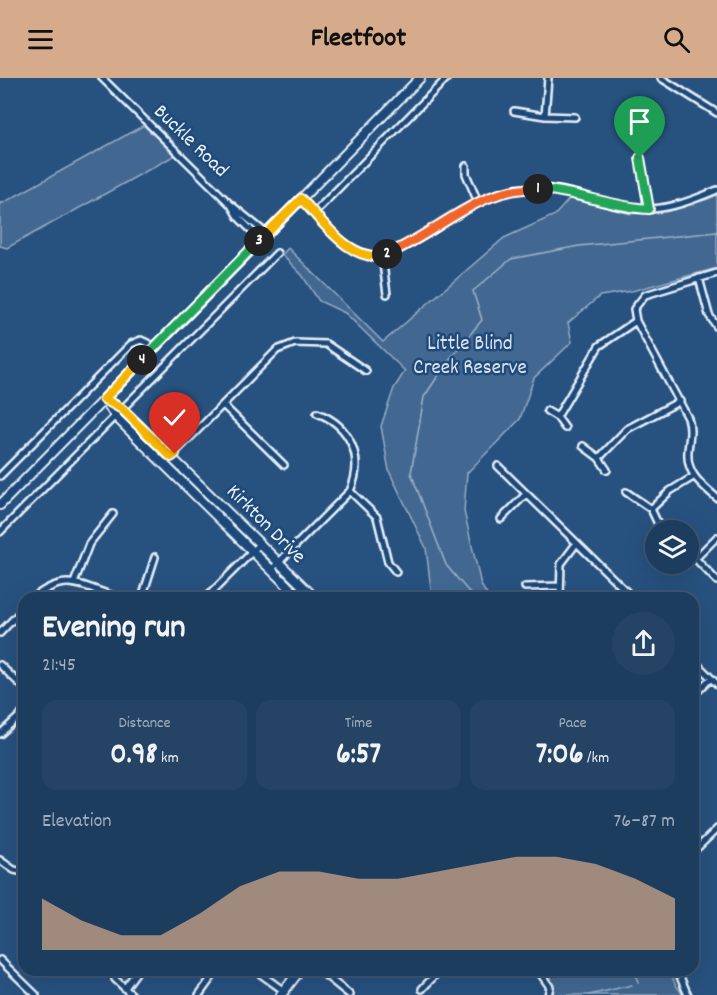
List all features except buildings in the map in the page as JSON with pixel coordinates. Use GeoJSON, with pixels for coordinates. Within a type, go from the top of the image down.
{"type":"FeatureCollection","features":[{"type":"Feature","properties":{"kind":"street","name":"Buckle Road"},"geometry":{"type":"LineString","coordinates":[[102,78],[264,237]]}},
{"type":"Feature","properties":{"kind":"street"},"geometry":{"type":"LineString","coordinates":[[0,505],[420,78]]}},
{"type":"Feature","properties":{"kind":"street"},"geometry":{"type":"LineString","coordinates":[[314,213],[447,78]]}},
{"type":"Feature","properties":{"kind":"street"},"geometry":{"type":"LineString","coordinates":[[545,116],[548,78]]}},
{"type":"Feature","properties":{"kind":"street"},"geometry":{"type":"LineString","coordinates":[[661,78],[717,113]]}},
{"type":"Feature","properties":{"kind":"street"},"geometry":{"type":"LineString","coordinates":[[514,111],[545,116],[575,117]]}},
{"type":"Feature","properties":{"kind":"street"},"geometry":{"type":"LineString","coordinates":[[640,158],[649,209]]}},
{"type":"Feature","properties":{"kind":"street"},"geometry":{"type":"LineString","coordinates":[[466,166],[466,174],[478,202]]}},
{"type":"Feature","properties":{"kind":"street"},"geometry":{"type":"LineString","coordinates":[[301,199],[349,247],[361,253],[382,256],[419,239],[478,202],[526,188],[552,190],[629,208],[649,209],[670,207],[717,190]]}},
{"type":"Feature","properties":{"kind":"street"},"geometry":{"type":"LineString","coordinates":[[0,532],[277,253]]}},
{"type":"Feature","properties":{"kind":"street"},"geometry":{"type":"LineString","coordinates":[[382,256],[387,294]]}},
{"type":"Feature","properties":{"kind":"street"},"geometry":{"type":"LineString","coordinates":[[717,273],[645,295],[634,309],[636,321],[680,401],[691,426],[687,452],[693,477],[717,498]]}},
{"type":"Feature","properties":{"kind":"street"},"geometry":{"type":"LineString","coordinates":[[699,278],[708,315],[717,327]]}},
{"type":"Feature","properties":{"kind":"street"},"geometry":{"type":"LineString","coordinates":[[557,417],[599,346],[636,321]]}},
{"type":"Feature","properties":{"kind":"street"},"geometry":{"type":"LineString","coordinates":[[0,476],[130,344],[141,340],[156,347]]}},
{"type":"Feature","properties":{"kind":"street"},"geometry":{"type":"LineString","coordinates":[[164,464],[277,350],[295,343],[333,347],[366,371]]}},
{"type":"Feature","properties":{"kind":"street","name":"Kirkton Drive"},"geometry":{"type":"LineString","coordinates":[[104,399],[122,409],[309,592]]}},
{"type":"Feature","properties":{"kind":"street","name":"Kirkton Drive"},"geometry":{"type":"LineString","coordinates":[[104,399],[115,416],[294,592]]}},
{"type":"Feature","properties":{"kind":"street"},"geometry":{"type":"LineString","coordinates":[[599,458],[627,429],[680,401]]}},
{"type":"Feature","properties":{"kind":"street"},"geometry":{"type":"LineString","coordinates":[[224,406],[284,465]]}},
{"type":"Feature","properties":{"kind":"street"},"geometry":{"type":"LineString","coordinates":[[547,411],[557,417],[565,428]]}},
{"type":"Feature","properties":{"kind":"street"},"geometry":{"type":"LineString","coordinates":[[271,570],[350,491],[357,463],[354,447],[339,424],[317,413]]}},
{"type":"Feature","properties":{"kind":"street"},"geometry":{"type":"LineString","coordinates":[[583,446],[599,458],[608,470]]}},
{"type":"Feature","properties":{"kind":"street"},"geometry":{"type":"LineString","coordinates":[[498,466],[627,592]]}},
{"type":"Feature","properties":{"kind":"street"},"geometry":{"type":"LineString","coordinates":[[651,509],[669,491],[693,477]]}},
{"type":"Feature","properties":{"kind":"street"},"geometry":{"type":"LineString","coordinates":[[350,491],[377,517],[388,562],[396,572]]}},
{"type":"Feature","properties":{"kind":"street"},"geometry":{"type":"LineString","coordinates":[[626,492],[651,509],[656,520]]}},
{"type":"Feature","properties":{"kind":"street"},"geometry":{"type":"LineString","coordinates":[[501,519],[526,494]]}},
{"type":"Feature","properties":{"kind":"street"},"geometry":{"type":"LineString","coordinates":[[74,583],[89,544],[113,514]]}},
{"type":"Feature","properties":{"kind":"street"},"geometry":{"type":"LineString","coordinates":[[699,555],[717,537]]}},
{"type":"Feature","properties":{"kind":"street"},"geometry":{"type":"LineString","coordinates":[[560,592],[561,564],[576,544]]}},
{"type":"Feature","properties":{"kind":"street"},"geometry":{"type":"LineString","coordinates":[[212,592],[259,545]]}},
{"type":"Feature","properties":{"kind":"street"},"geometry":{"type":"LineString","coordinates":[[144,592],[155,557]]}},
{"type":"Feature","properties":{"kind":"street"},"geometry":{"type":"LineString","coordinates":[[699,561],[717,581]]}},
{"type":"Feature","properties":{"kind":"street"},"geometry":{"type":"LineString","coordinates":[[41,592],[50,585],[60,582],[74,583],[94,592]]}},
{"type":"Feature","properties":{"kind":"street"},"geometry":{"type":"LineString","coordinates":[[525,587],[559,586]]}},
{"type":"Feature","properties":{"kind":"street"},"geometry":{"type":"LineString","coordinates":[[0,633],[18,614]]}},
{"type":"Feature","properties":{"kind":"street"},"geometry":{"type":"LineString","coordinates":[[0,665],[18,682]]}},
{"type":"Feature","properties":{"kind":"street"},"geometry":{"type":"LineString","coordinates":[[699,666],[717,684]]}},
{"type":"Feature","properties":{"kind":"street"},"geometry":{"type":"LineString","coordinates":[[699,690],[711,678]]}},
{"type":"Feature","properties":{"kind":"street"},"geometry":{"type":"LineString","coordinates":[[0,734],[18,717]]}},
{"type":"Feature","properties":{"kind":"street"},"geometry":{"type":"LineString","coordinates":[[699,846],[717,829]]}},
{"type":"Feature","properties":{"kind":"street"},"geometry":{"type":"LineString","coordinates":[[0,860],[18,871]]}},
{"type":"Feature","properties":{"kind":"street"},"geometry":{"type":"LineString","coordinates":[[1,964],[36,995]]}},
{"type":"Feature","properties":{"kind":"street"},"geometry":{"type":"LineString","coordinates":[[124,988],[133,976]]}},
{"type":"Feature","properties":{"kind":"street"},"geometry":{"type":"LineString","coordinates":[[199,995],[213,976]]}},
{"type":"Feature","properties":{"kind":"street"},"geometry":{"type":"LineString","coordinates":[[262,976],[282,993],[295,976]]}},
{"type":"Feature","properties":{"kind":"street"},"geometry":{"type":"LineString","coordinates":[[326,976],[350,995]]}},
{"type":"Feature","properties":{"kind":"street"},"geometry":{"type":"LineString","coordinates":[[422,988],[432,976]]}},
{"type":"Feature","properties":{"kind":"street"},"geometry":{"type":"LineString","coordinates":[[542,976],[550,987],[548,995]]}},
{"type":"Feature","properties":{"kind":"street"},"geometry":{"type":"LineString","coordinates":[[680,976],[688,995]]}},
{"type":"Feature","properties":{"kind":"street"},"geometry":{"type":"LineString","coordinates":[[115,979],[132,995]]}},
{"type":"Feature","properties":{"kind":"green space"},"geometry":{"type":"Polygon","coordinates":[[[148,123],[179,153],[7,248],[0,246],[0,202],[3,203],[148,123]]]}},
{"type":"Feature","properties":{"kind":"green space","name":"Little Blind Creek Reserve"},"geometry":{"type":"Polygon","coordinates":[[[717,195],[717,268],[632,291],[600,296],[568,323],[572,342],[534,378],[520,419],[467,473],[464,511],[481,585],[485,592],[431,592],[426,548],[389,471],[381,426],[394,388],[405,371],[345,313],[319,301],[302,275],[282,255],[288,248],[383,342],[504,238],[555,215],[570,198],[631,214],[705,200],[717,195]]]}},
{"type":"Feature","properties":{"kind":"green space"},"geometry":{"type":"Polygon","coordinates":[[[672,976],[683,995],[553,995],[551,977],[672,976]]]}},
{"type":"Feature","properties":{"kind":"waterway"},"geometry":{"type":"LineString","coordinates":[[469,592],[446,565],[411,473],[424,397],[448,361],[482,320],[473,291],[511,259],[579,246],[717,232]]}},
{"type":"Feature","properties":{"kind":"waterway"},"geometry":{"type":"LineString","coordinates":[[636,976],[638,983]]}},
{"type":"Feature","properties":{"kind":"waterway"},"geometry":{"type":"LineString","coordinates":[[589,995],[632,985]]}},
{"type":"Feature","properties":{"kind":"route"},"geometry":{"type":"LineString","coordinates":[[175,454],[171,457],[122,409],[104,399],[301,199],[349,247],[361,253],[382,256],[419,239],[478,202],[526,188],[552,190],[629,208],[649,209],[640,158]]}}]}
